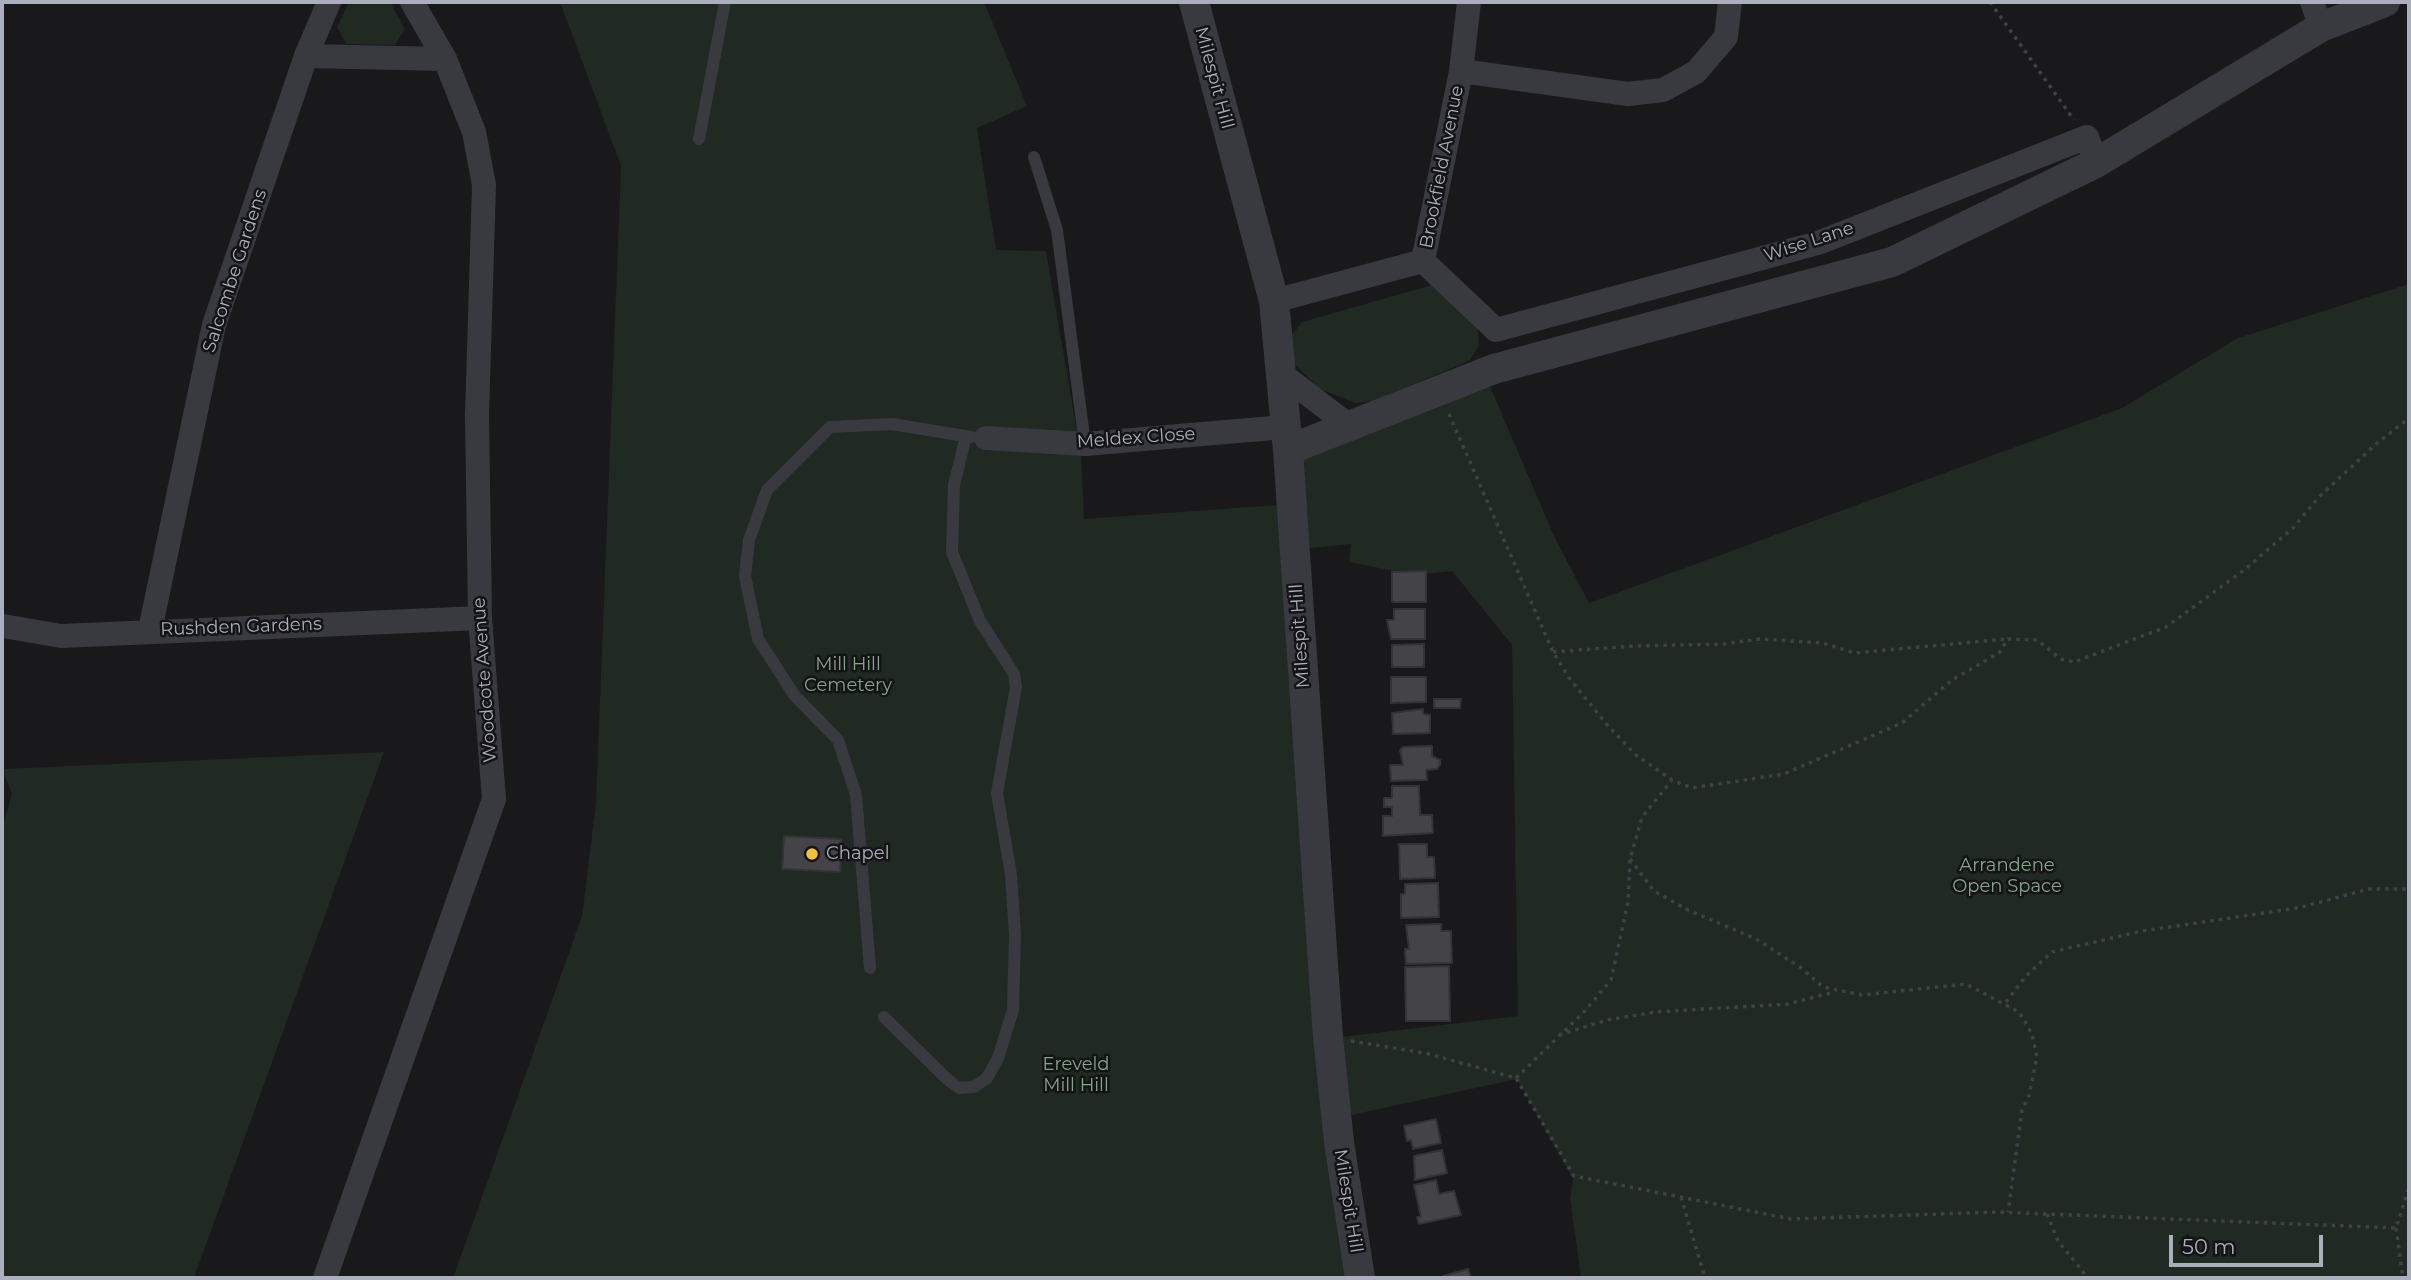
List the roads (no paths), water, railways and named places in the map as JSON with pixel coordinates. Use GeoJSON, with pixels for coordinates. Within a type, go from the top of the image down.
{"type":"FeatureCollection","features":[{"type":"Feature","properties":{"kind":"street","name":"Salcombe Gardens"},"geometry":{"type":"LineString","coordinates":[[150,630],[214,325],[306,56],[329,2]]}},
{"type":"Feature","properties":{"kind":"street","name":"Woodcote Avenue"},"geometry":{"type":"LineString","coordinates":[[325,1278],[494,799],[480,618],[477,415],[484,185],[474,132],[445,60],[412,2]]}},
{"type":"Feature","properties":{"kind":"street","name":"Milespit Hill"},"geometry":{"type":"LineString","coordinates":[[1194,2],[1274,301],[1328,1037],[1339,1142],[1360,1278]]}},
{"type":"Feature","properties":{"kind":"street","name":"Brookfield Avenue"},"geometry":{"type":"LineString","coordinates":[[1274,301],[1423,261],[1461,71],[1469,2]]}},
{"type":"Feature","properties":{"kind":"street"},"geometry":{"type":"LineString","coordinates":[[1461,71],[1628,94],[1663,90],[1696,72],[1726,37],[1730,2]]}},
{"type":"Feature","properties":{"kind":"street","name":"Wise Lane"},"geometry":{"type":"LineString","coordinates":[[1286,439],[1347,424],[1494,369],[1892,262],[2092,150],[2317,14],[2385,2]]}},
{"type":"Feature","properties":{"kind":"street"},"geometry":{"type":"LineString","coordinates":[[306,56],[445,60]]}},
{"type":"Feature","properties":{"kind":"street","name":"Wise Lane"},"geometry":{"type":"LineString","coordinates":[[1496,330],[1818,243],[2092,150]]}},
{"type":"Feature","properties":{"kind":"street"},"geometry":{"type":"LineString","coordinates":[[1423,261],[1496,330],[1494,369]]}},
{"type":"Feature","properties":{"kind":"street"},"geometry":{"type":"LineString","coordinates":[[1280,373],[1347,424]]}},
{"type":"Feature","properties":{"kind":"street","name":"Meldex Close"},"geometry":{"type":"LineString","coordinates":[[976,437],[1084,444],[1286,439]]}},
{"type":"Feature","properties":{"kind":"street","name":"Rushden Gardens"},"geometry":{"type":"LineString","coordinates":[[3,626],[61,636],[150,630],[480,618]]}},
{"type":"Feature","properties":{"kind":"lane"},"geometry":{"type":"LineString","coordinates":[[699,139],[725,2]]}},
{"type":"Feature","properties":{"kind":"lane"},"geometry":{"type":"LineString","coordinates":[[1034,157],[1057,230],[1084,444]]}},
{"type":"Feature","properties":{"kind":"lane"},"geometry":{"type":"LineString","coordinates":[[870,968],[856,795],[838,740],[795,696],[758,639],[745,576],[750,540],[767,490],[830,427],[892,424],[976,437],[954,485],[952,552],[980,621],[1014,674],[1016,687],[997,793],[1011,875],[1015,934],[1013,1010],[998,1058],[987,1078],[974,1087],[960,1088],[947,1079],[884,1017]]}},
{"type":"Feature","properties":{"kind":"place","name":"Chapel"},"geometry":{"type":"Point","coordinates":[812,854]}},
{"type":"Feature","properties":{"kind":"park label","name":"Mill Hill Cemetery"},"geometry":{"type":"Point","coordinates":[848,675]}},
{"type":"Feature","properties":{"kind":"park label","name":"Arrandene Open Space"},"geometry":{"type":"Point","coordinates":[2007,876]}},
{"type":"Feature","properties":{"kind":"park label","name":"Ereveld Mill Hill"},"geometry":{"type":"Point","coordinates":[1076,1075]}}]}
